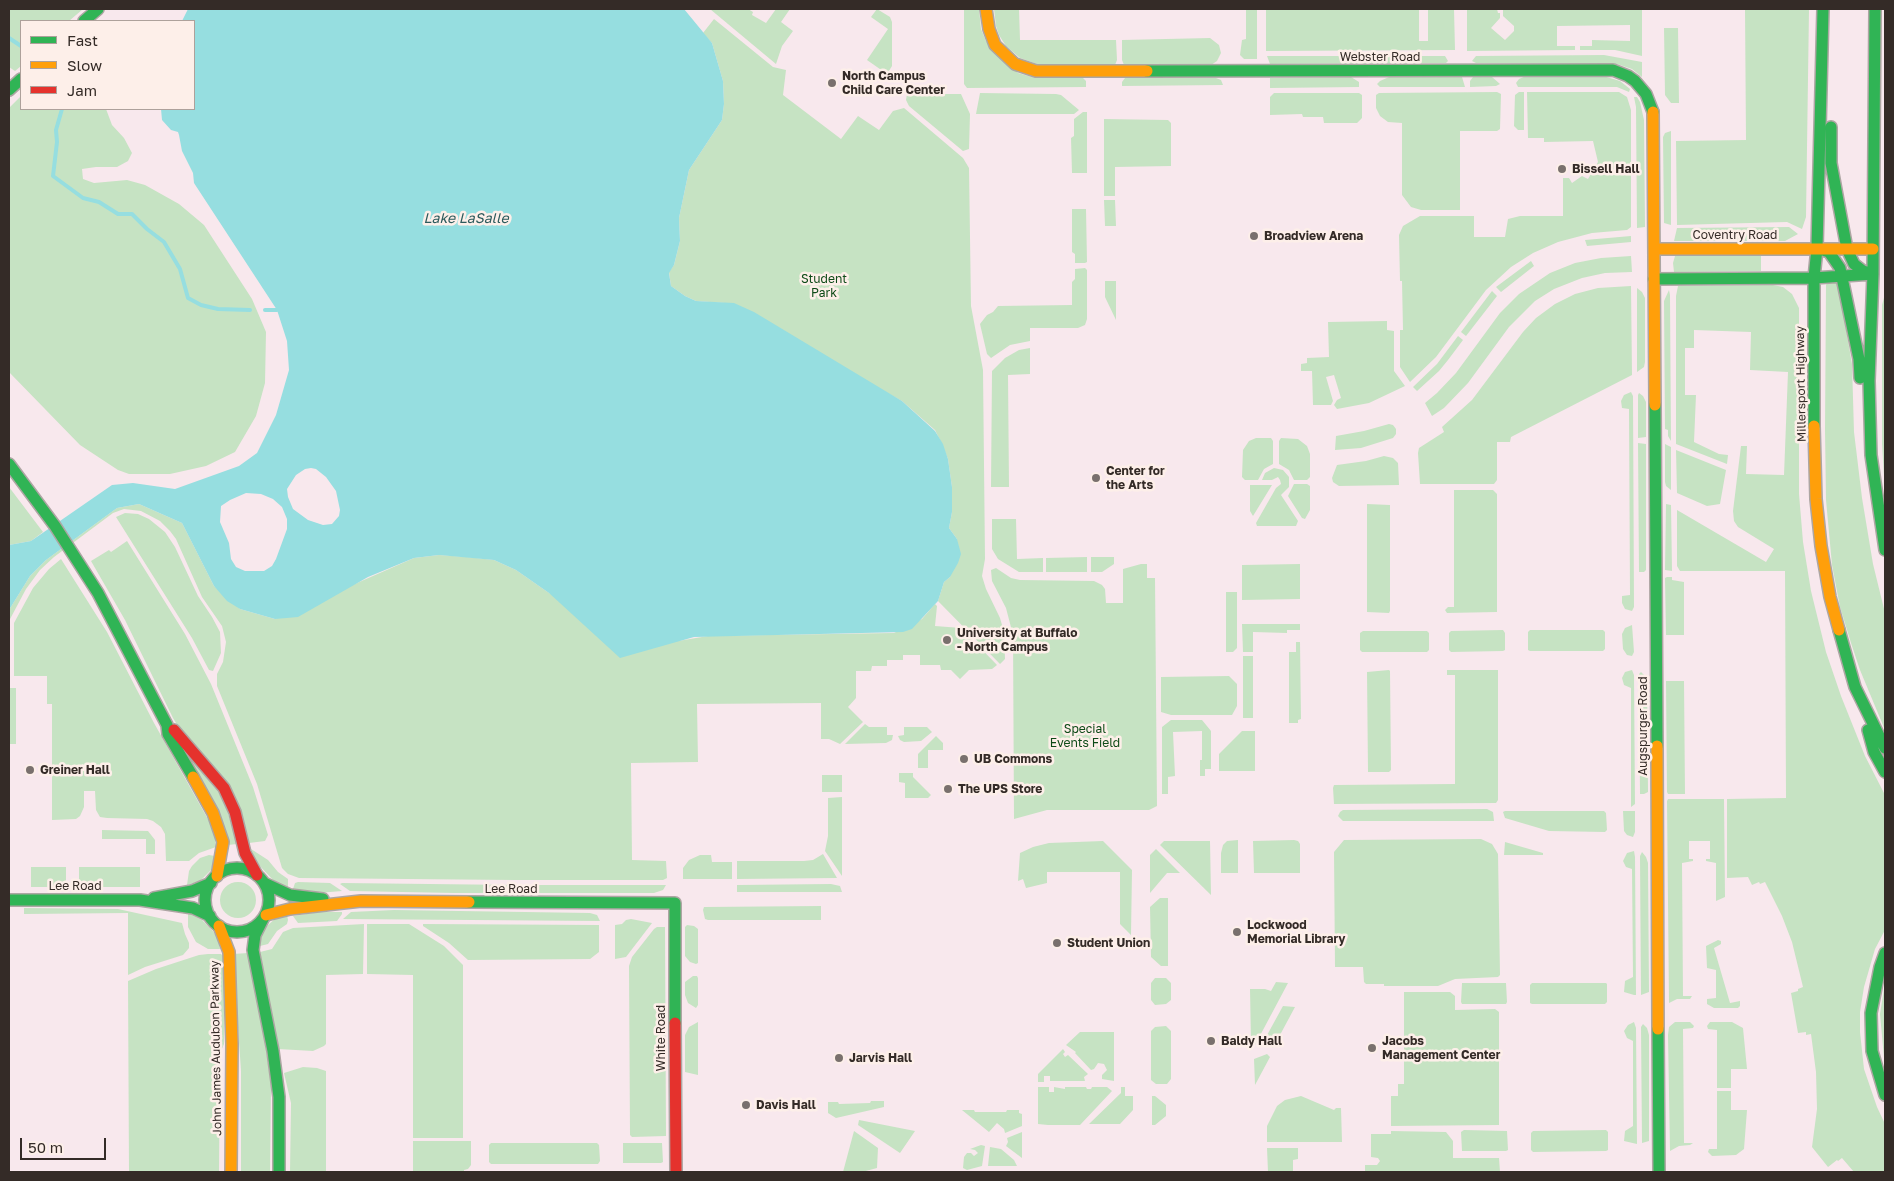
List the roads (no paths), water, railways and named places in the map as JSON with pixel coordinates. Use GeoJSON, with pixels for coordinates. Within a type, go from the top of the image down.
{"type":"FeatureCollection","features":[{"type":"Feature","properties":{"kind":"main road"},"geometry":{"type":"LineString","coordinates":[[85,20],[98,9]]}},
{"type":"Feature","properties":{"kind":"main road","name":"Webster Road"},"geometry":{"type":"LineString","coordinates":[[986,9],[989,29],[995,45],[1015,64],[1036,71],[1600,69],[1620,72],[1641,87],[1653,112],[1654,279]]}},
{"type":"Feature","properties":{"kind":"main road","name":"Millersport Highway"},"geometry":{"type":"LineString","coordinates":[[1823,9],[1813,358],[1816,480],[1821,546],[1830,597],[1855,687],[1885,748]]}},
{"type":"Feature","properties":{"kind":"main road"},"geometry":{"type":"LineString","coordinates":[[1871,454],[1870,381],[1873,274],[1875,9]]}},
{"type":"Feature","properties":{"kind":"main road"},"geometry":{"type":"LineString","coordinates":[[1823,50],[1831,105],[1831,163],[1847,249],[1854,264],[1862,271],[1873,274]]}},
{"type":"Feature","properties":{"kind":"main road"},"geometry":{"type":"LineString","coordinates":[[9,90],[20,80]]}},
{"type":"Feature","properties":{"kind":"main road"},"geometry":{"type":"LineString","coordinates":[[1817,248],[1829,252],[1833,256],[1842,275],[1860,359],[1861,396],[1885,550]]}},
{"type":"Feature","properties":{"kind":"main road","name":"Coventry Road"},"geometry":{"type":"LineString","coordinates":[[1654,249],[1873,249]]}},
{"type":"Feature","properties":{"kind":"main road"},"geometry":{"type":"LineString","coordinates":[[1654,279],[1814,278],[1873,274]]}},
{"type":"Feature","properties":{"kind":"main road","name":"Augspurger Road"},"geometry":{"type":"LineString","coordinates":[[1654,279],[1659,1172]]}},
{"type":"Feature","properties":{"kind":"main road"},"geometry":{"type":"LineString","coordinates":[[9,464],[38,502],[83,569],[115,624],[167,725],[168,734],[219,827],[222,849],[214,879],[205,900],[210,916],[219,926],[228,931],[239,932],[250,929],[264,917]]}},
{"type":"Feature","properties":{"kind":"main road"},"geometry":{"type":"LineString","coordinates":[[1855,687],[1874,752],[1885,772]]}},
{"type":"Feature","properties":{"kind":"main road"},"geometry":{"type":"LineString","coordinates":[[167,725],[173,729],[224,788],[235,812],[245,853],[269,899],[264,917],[255,936],[253,950],[273,1051],[279,1097],[279,1172]]}},
{"type":"Feature","properties":{"kind":"main road"},"geometry":{"type":"LineString","coordinates":[[214,879],[226,870],[237,868],[247,870],[260,879]]}},
{"type":"Feature","properties":{"kind":"main road","name":"Lee Road"},"geometry":{"type":"LineString","coordinates":[[140,900],[192,892],[214,879]]}},
{"type":"Feature","properties":{"kind":"main road","name":"Lee Road"},"geometry":{"type":"LineString","coordinates":[[260,879],[290,894],[347,902]]}},
{"type":"Feature","properties":{"kind":"main road","name":"Lee Road"},"geometry":{"type":"LineString","coordinates":[[9,900],[140,900],[193,908],[210,916]]}},
{"type":"Feature","properties":{"kind":"main road","name":"Lee Road"},"geometry":{"type":"LineString","coordinates":[[264,917],[290,908],[347,902],[675,903]]}},
{"type":"Feature","properties":{"kind":"main road","name":"White Road"},"geometry":{"type":"LineString","coordinates":[[675,903],[676,1172]]}},
{"type":"Feature","properties":{"kind":"main road","name":"John James Audubon Parkway"},"geometry":{"type":"LineString","coordinates":[[219,926],[229,952],[232,1044],[231,1172]]}},
{"type":"Feature","properties":{"kind":"main road"},"geometry":{"type":"LineString","coordinates":[[1885,953],[1880,967],[1871,1013],[1872,1051],[1885,1095]]}},
{"type":"Feature","properties":{"kind":"water","name":"Lake LaSalle"},"geometry":{"type":"Polygon","coordinates":[[[188,9],[684,9],[712,43],[723,81],[724,104],[722,120],[689,170],[679,218],[680,241],[674,265],[669,273],[671,286],[696,301],[734,303],[754,312],[902,401],[935,431],[943,444],[948,459],[952,487],[952,512],[949,528],[957,539],[961,554],[950,577],[944,582],[938,601],[912,629],[903,632],[694,637],[620,658],[549,593],[516,570],[494,560],[439,555],[414,558],[368,577],[298,617],[275,619],[240,609],[227,601],[214,586],[182,523],[139,504],[117,508],[46,560],[30,576],[9,610],[9,545],[31,541],[112,485],[133,483],[175,489],[239,466],[257,453],[276,415],[289,370],[287,341],[277,310],[194,183],[193,173],[182,151],[178,132],[171,130],[162,120],[161,110],[195,110],[195,20],[182,20],[188,9]],[[305,469],[296,475],[287,489],[288,497],[293,509],[308,520],[323,525],[332,524],[339,516],[340,510],[336,491],[326,477],[316,469],[305,469]],[[246,493],[221,506],[220,522],[229,543],[231,559],[236,567],[245,571],[264,571],[272,566],[287,529],[287,519],[282,507],[273,499],[261,494],[246,493]]]}},
{"type":"Feature","properties":{"kind":"waterway"},"geometry":{"type":"LineString","coordinates":[[9,38],[20,45]]}},
{"type":"Feature","properties":{"kind":"waterway"},"geometry":{"type":"LineString","coordinates":[[62,110],[56,130],[57,142],[53,176],[83,198],[99,202],[118,214],[132,214],[164,242],[180,269],[188,298],[201,305],[218,309],[250,310]]}},
{"type":"Feature","properties":{"kind":"waterway"},"geometry":{"type":"LineString","coordinates":[[265,310],[277,310]]}},
{"type":"Feature","properties":{"kind":"place","name":"North Campus Child Care Center"},"geometry":{"type":"Point","coordinates":[832,83]}},
{"type":"Feature","properties":{"kind":"place","name":"Bissell Hall"},"geometry":{"type":"Point","coordinates":[1562,169]}},
{"type":"Feature","properties":{"kind":"place","name":"Broadview Arena"},"geometry":{"type":"Point","coordinates":[1254,236]}},
{"type":"Feature","properties":{"kind":"place","name":"Center for the Arts"},"geometry":{"type":"Point","coordinates":[1096,478]}},
{"type":"Feature","properties":{"kind":"place","name":"University at Buffalo - North Campus"},"geometry":{"type":"Point","coordinates":[947,640]}},
{"type":"Feature","properties":{"kind":"place","name":"UB Commons"},"geometry":{"type":"Point","coordinates":[964,759]}},
{"type":"Feature","properties":{"kind":"place","name":"Greiner Hall"},"geometry":{"type":"Point","coordinates":[30,770]}},
{"type":"Feature","properties":{"kind":"place","name":"The UPS Store"},"geometry":{"type":"Point","coordinates":[948,789]}},
{"type":"Feature","properties":{"kind":"place","name":"Lockwood Memorial Library"},"geometry":{"type":"Point","coordinates":[1237,932]}},
{"type":"Feature","properties":{"kind":"place","name":"Student Union"},"geometry":{"type":"Point","coordinates":[1057,943]}},
{"type":"Feature","properties":{"kind":"place","name":"Baldy Hall"},"geometry":{"type":"Point","coordinates":[1211,1041]}},
{"type":"Feature","properties":{"kind":"place","name":"Jacobs Management Center"},"geometry":{"type":"Point","coordinates":[1372,1048]}},
{"type":"Feature","properties":{"kind":"place","name":"Jarvis Hall"},"geometry":{"type":"Point","coordinates":[839,1058]}},
{"type":"Feature","properties":{"kind":"place","name":"Davis Hall"},"geometry":{"type":"Point","coordinates":[746,1105]}},
{"type":"Feature","properties":{"kind":"park label","name":"Student Park"},"geometry":{"type":"Point","coordinates":[824,286]}},
{"type":"Feature","properties":{"kind":"park label","name":"Special Events Field"},"geometry":{"type":"Point","coordinates":[1085,736]}}]}
